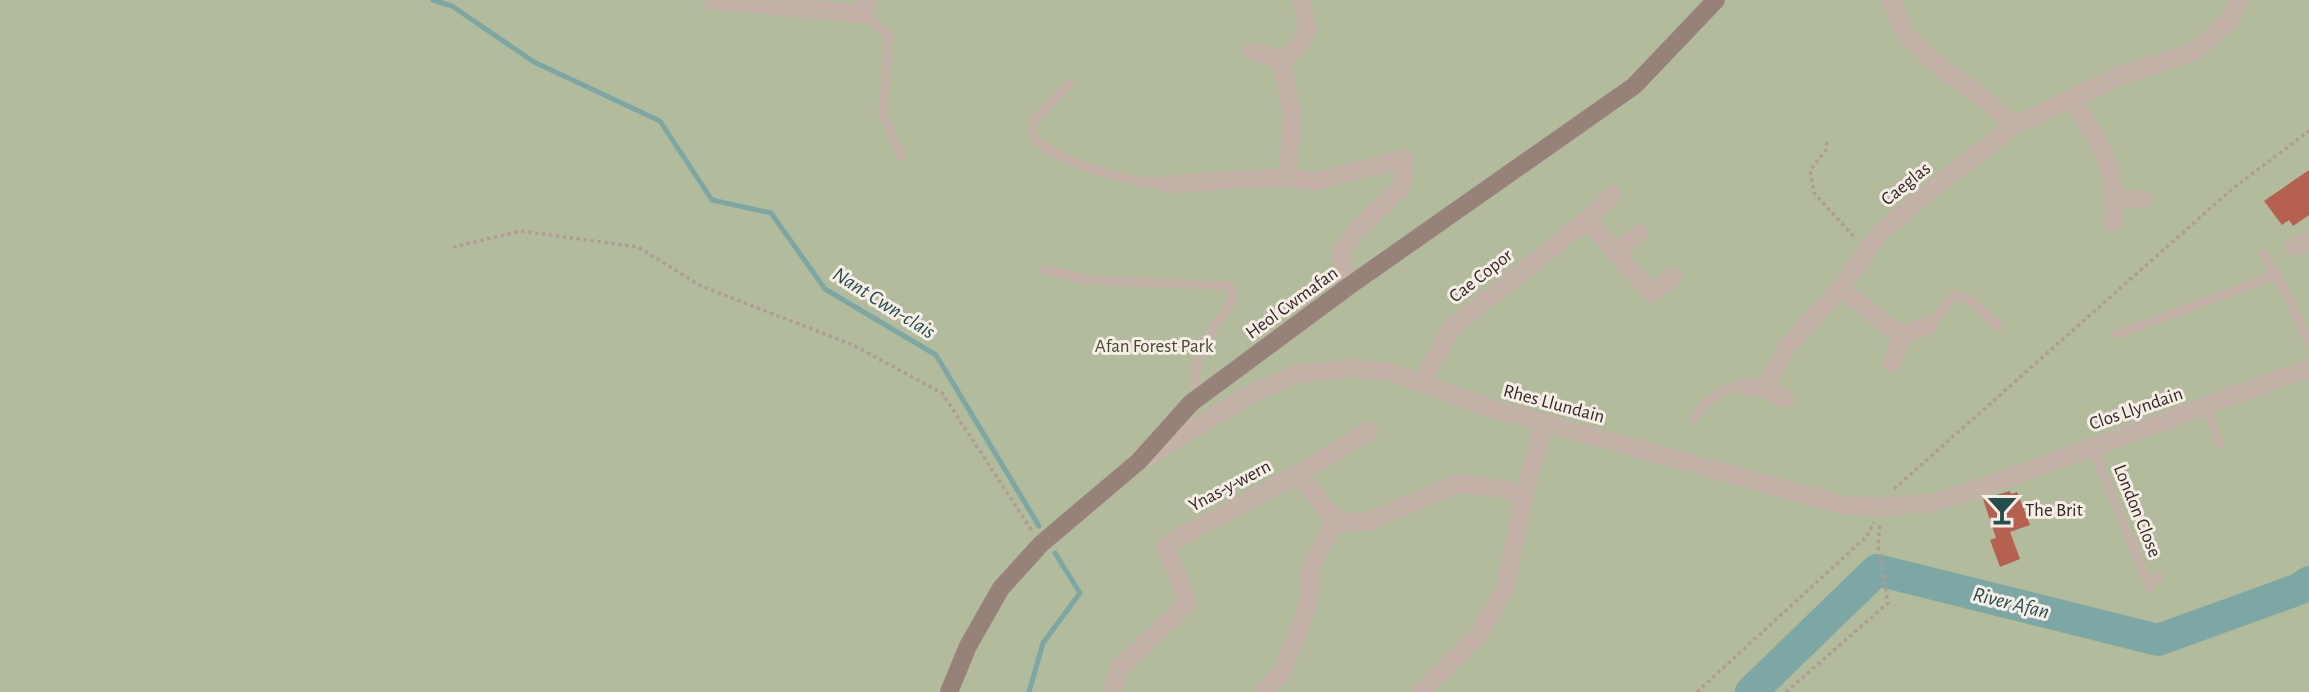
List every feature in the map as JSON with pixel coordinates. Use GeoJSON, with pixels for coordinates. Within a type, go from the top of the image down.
{"type":"FeatureCollection","features":[{"type":"Feature","properties":{"kind":"main road","name":"Heol Cwmafan"},"geometry":{"type":"LineString","coordinates":[[949,692],[968,646],[1001,588],[1041,544],[1139,461],[1197,399],[1349,286],[1634,86],[1715,0]]}},
{"type":"Feature","properties":{"kind":"street"},"geometry":{"type":"LineString","coordinates":[[712,0],[865,7]]}},
{"type":"Feature","properties":{"kind":"street"},"geometry":{"type":"LineString","coordinates":[[1282,60],[1298,47],[1308,29],[1301,0]]}},
{"type":"Feature","properties":{"kind":"street"},"geometry":{"type":"LineString","coordinates":[[1891,0],[1906,35],[1938,66],[1987,101],[2013,126]]}},
{"type":"Feature","properties":{"kind":"street","name":"Caeglas"},"geometry":{"type":"LineString","coordinates":[[1765,388],[1787,347],[1840,288],[1879,234],[1912,205],[2013,126],[2119,76],[2193,52],[2222,28],[2232,16],[2238,0]]}},
{"type":"Feature","properties":{"kind":"street"},"geometry":{"type":"LineString","coordinates":[[1252,51],[1282,60]]}},
{"type":"Feature","properties":{"kind":"street"},"geometry":{"type":"LineString","coordinates":[[1282,60],[1292,117],[1288,177]]}},
{"type":"Feature","properties":{"kind":"street"},"geometry":{"type":"LineString","coordinates":[[2071,99],[2110,161],[2116,198],[2113,224]]}},
{"type":"Feature","properties":{"kind":"street"},"geometry":{"type":"LineString","coordinates":[[1167,184],[1288,177],[1314,182],[1405,158],[1402,186],[1355,232],[1341,253],[1349,286]]}},
{"type":"Feature","properties":{"kind":"street","name":"Cae Copor"},"geometry":{"type":"LineString","coordinates":[[1422,382],[1451,328],[1587,220],[1613,194]]}},
{"type":"Feature","properties":{"kind":"street"},"geometry":{"type":"LineString","coordinates":[[2116,198],[2143,198]]}},
{"type":"Feature","properties":{"kind":"street"},"geometry":{"type":"LineString","coordinates":[[1587,220],[1651,293],[1674,277]]}},
{"type":"Feature","properties":{"kind":"street"},"geometry":{"type":"LineString","coordinates":[[1615,253],[1639,234]]}},
{"type":"Feature","properties":{"kind":"street"},"geometry":{"type":"LineString","coordinates":[[1840,288],[1902,336]]}},
{"type":"Feature","properties":{"kind":"street"},"geometry":{"type":"LineString","coordinates":[[1892,363],[1902,336],[1930,324]]}},
{"type":"Feature","properties":{"kind":"street","name":"Rhes Llundain"},"geometry":{"type":"LineString","coordinates":[[1139,461],[1253,393],[1298,373],[1349,368],[1389,372],[1493,409],[1819,499],[1881,507],[1933,503],[1976,489]]}},
{"type":"Feature","properties":{"kind":"street","name":"Clos Llyndain"},"geometry":{"type":"LineString","coordinates":[[1976,489],[2309,368]]}},
{"type":"Feature","properties":{"kind":"street"},"geometry":{"type":"LineString","coordinates":[[1745,386],[1765,388],[1785,399]]}},
{"type":"Feature","properties":{"kind":"street"},"geometry":{"type":"LineString","coordinates":[[1421,692],[1479,634],[1505,589],[1525,494],[1544,423]]}},
{"type":"Feature","properties":{"kind":"street"},"geometry":{"type":"LineString","coordinates":[[1297,474],[1370,431]]}},
{"type":"Feature","properties":{"kind":"street","name":"Ynas-y-wern"},"geometry":{"type":"LineString","coordinates":[[1112,692],[1119,669],[1188,602],[1165,545],[1297,474],[1336,522]]}},
{"type":"Feature","properties":{"kind":"street"},"geometry":{"type":"LineString","coordinates":[[1263,692],[1282,672],[1308,605],[1311,565],[1336,522],[1367,522],[1460,483],[1510,491]]}},
{"type":"Feature","properties":{"kind":"lane"},"geometry":{"type":"LineString","coordinates":[[865,7],[889,34],[883,116],[901,156]]}},
{"type":"Feature","properties":{"kind":"lane"},"geometry":{"type":"LineString","coordinates":[[1069,83],[1034,122],[1034,138],[1100,172],[1133,182],[1167,184]]}},
{"type":"Feature","properties":{"kind":"lane"},"geometry":{"type":"LineString","coordinates":[[2263,254],[2309,343]]}},
{"type":"Feature","properties":{"kind":"lane"},"geometry":{"type":"LineString","coordinates":[[1045,270],[1088,280],[1229,286],[1233,294],[1230,304],[1197,359],[1193,377],[1197,399]]}},
{"type":"Feature","properties":{"kind":"lane"},"geometry":{"type":"LineString","coordinates":[[2116,335],[2276,275]]}},
{"type":"Feature","properties":{"kind":"lane"},"geometry":{"type":"LineString","coordinates":[[1930,324],[1955,294],[1971,300],[1999,327]]}},
{"type":"Feature","properties":{"kind":"lane"},"geometry":{"type":"LineString","coordinates":[[1694,419],[1713,395],[1732,385],[1745,386]]}},
{"type":"Feature","properties":{"kind":"lane"},"geometry":{"type":"LineString","coordinates":[[2206,407],[2220,444]]}},
{"type":"Feature","properties":{"kind":"lane","name":"London Close"},"geometry":{"type":"LineString","coordinates":[[2092,447],[2148,584],[2159,577]]}},
{"type":"Feature","properties":{"kind":"path"},"geometry":{"type":"LineString","coordinates":[[1697,692],[1867,536],[1881,507],[1899,482],[2232,189],[2309,131]]}},
{"type":"Feature","properties":{"kind":"path"},"geometry":{"type":"LineString","coordinates":[[1827,142],[1826,150],[1810,170],[1814,193],[1868,249]]}},
{"type":"Feature","properties":{"kind":"path"},"geometry":{"type":"LineString","coordinates":[[453,247],[521,231],[638,247],[701,286],[853,345],[942,393],[1041,544]]}},
{"type":"Feature","properties":{"kind":"path"},"geometry":{"type":"LineString","coordinates":[[1786,692],[1888,603],[1878,546],[1881,507]]}},
{"type":"Feature","properties":{"kind":"green space","name":"Afan Forest Park"},"geometry":{"type":"Polygon","coordinates":[[[0,0],[2309,0],[2309,692],[0,692],[0,0]]]}},
{"type":"Feature","properties":{"kind":"building"},"geometry":{"type":"Polygon","coordinates":[[[2309,170],[2309,215],[2293,226],[2289,220],[2282,225],[2264,201],[2309,170]]]}},
{"type":"Feature","properties":{"kind":"building"},"geometry":{"type":"Polygon","coordinates":[[[2010,491],[2011,494],[2017,492],[2030,525],[2010,532],[2020,559],[2000,567],[1990,540],[1996,538],[1983,499],[2010,491]]]}},
{"type":"Feature","properties":{"kind":"waterway","name":"Nant Cwn-clais"},"geometry":{"type":"LineString","coordinates":[[433,0],[452,6],[534,62],[660,121],[712,200],[771,213],[825,289],[936,355],[1039,526]]}},
{"type":"Feature","properties":{"kind":"waterway","name":"Nant Cwn-clais"},"geometry":{"type":"LineString","coordinates":[[1029,692],[1043,643],[1080,593],[1055,553]]}},
{"type":"Feature","properties":{"kind":"waterway","name":"River Afan"},"geometry":{"type":"LineString","coordinates":[[1751,692],[1877,570],[2158,640],[2299,589],[2309,582]]}},
{"type":"Feature","properties":{"kind":"place","name":"The Brit"},"geometry":{"type":"Point","coordinates":[2002,510]}}]}
